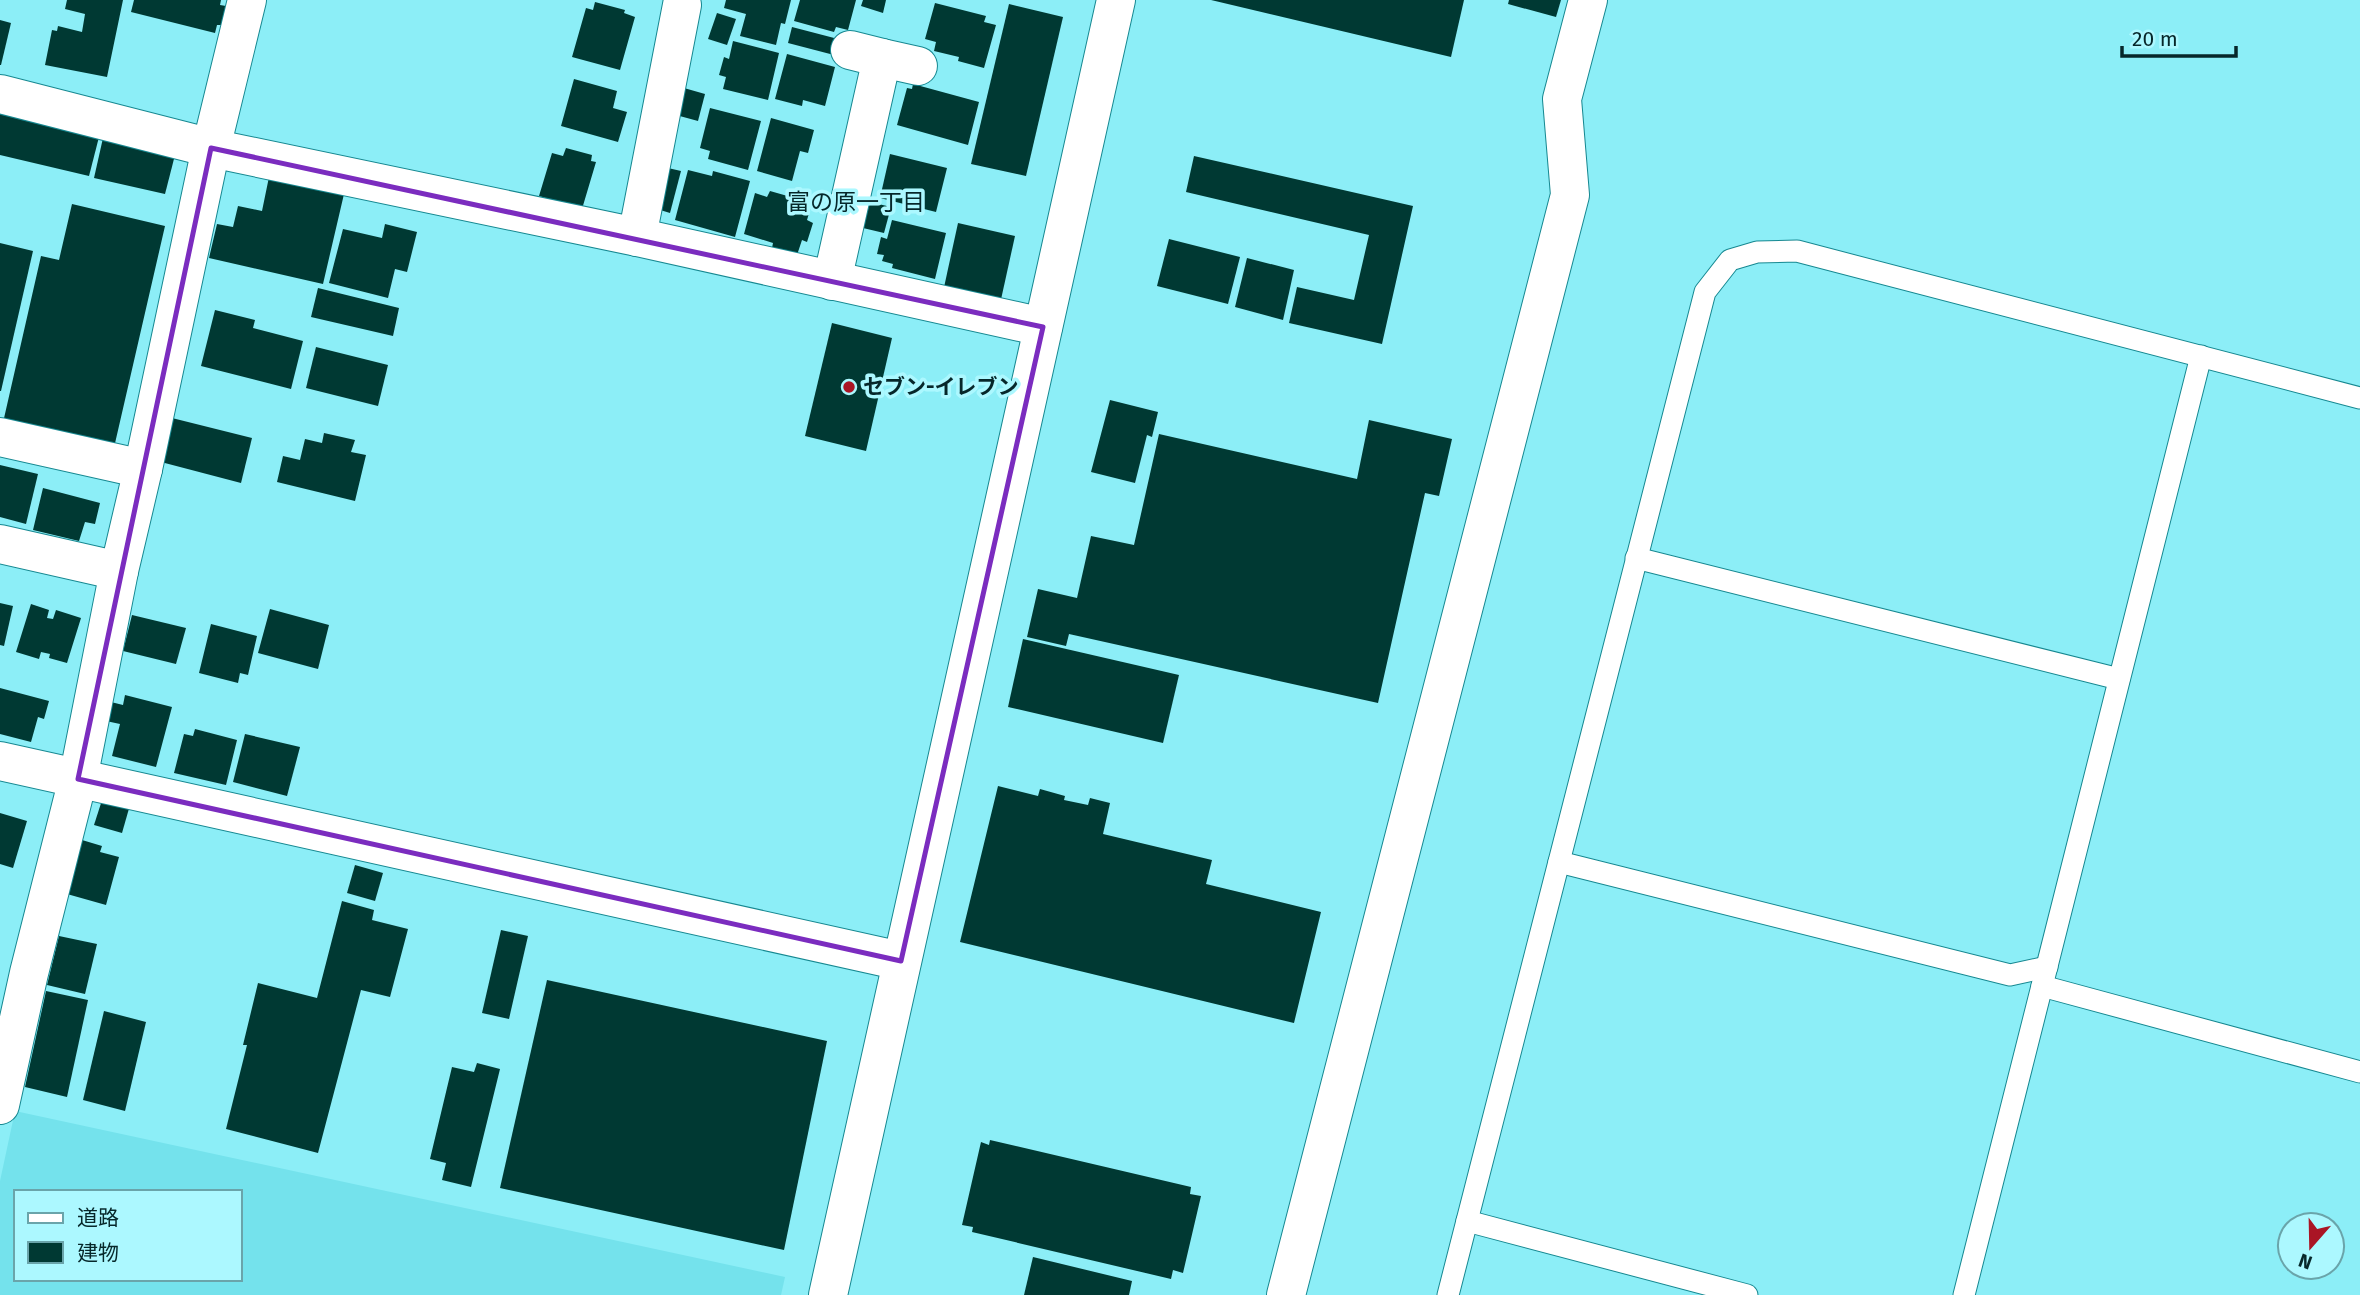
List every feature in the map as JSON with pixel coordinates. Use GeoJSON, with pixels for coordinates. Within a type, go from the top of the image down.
{"type":"FeatureCollection","features":[{"type":"Feature","properties":{"kind":"street"},"geometry":{"type":"LineString","coordinates":[[0,1105],[15,970],[78,779],[119,571],[211,148],[247,0]]}},
{"type":"Feature","properties":{"kind":"street"},"geometry":{"type":"LineString","coordinates":[[828,1295],[1116,0]]}},
{"type":"Feature","properties":{"kind":"street"},"geometry":{"type":"LineString","coordinates":[[1286,1295],[1570,195],[1562,99],[1588,0]]}},
{"type":"Feature","properties":{"kind":"street"},"geometry":{"type":"LineString","coordinates":[[637,237],[682,5]]}},
{"type":"Feature","properties":{"kind":"street"},"geometry":{"type":"LineString","coordinates":[[832,281],[883,58]]}},
{"type":"Feature","properties":{"kind":"street"},"geometry":{"type":"LineString","coordinates":[[0,94],[211,148],[637,237],[1043,327]]}},
{"type":"Feature","properties":{"kind":"street"},"geometry":{"type":"LineString","coordinates":[[0,437],[143,469]]}},
{"type":"Feature","properties":{"kind":"street"},"geometry":{"type":"LineString","coordinates":[[0,544],[119,571]]}},
{"type":"Feature","properties":{"kind":"street"},"geometry":{"type":"LineString","coordinates":[[0,761],[901,961]]}},
{"type":"Feature","properties":{"kind":"lane"},"geometry":{"type":"LineString","coordinates":[[1448,1295],[1705,292],[1730,260],[1757,252],[1797,251],[2360,398]]}},
{"type":"Feature","properties":{"kind":"lane"},"geometry":{"type":"LineString","coordinates":[[1964,1295],[2201,356]]}},
{"type":"Feature","properties":{"kind":"lane"},"geometry":{"type":"LineString","coordinates":[[1636,558],[2119,679]]}},
{"type":"Feature","properties":{"kind":"lane"},"geometry":{"type":"LineString","coordinates":[[1559,862],[2010,975],[2045,976],[2360,1072]]}},
{"type":"Feature","properties":{"kind":"lane"},"geometry":{"type":"LineString","coordinates":[[1467,1221],[1746,1295]]}},
{"type":"Feature","properties":{"kind":"highlighted area"},"geometry":{"type":"Polygon","coordinates":[[[211,148],[1043,327],[901,961],[78,779],[211,148]]]}},
{"type":"Feature","properties":{"kind":"shaded area"},"geometry":{"type":"Polygon","coordinates":[[[15,1111],[785,1277],[781,1295],[0,1295],[0,1181],[15,1111]]]}},
{"type":"Feature","properties":{"kind":"building"},"geometry":{"type":"Polygon","coordinates":[[[67,0],[123,0],[107,77],[45,65],[52,30],[57,31],[58,26],[82,32],[85,14],[65,9],[67,0]]]}},
{"type":"Feature","properties":{"kind":"building"},"geometry":{"type":"Polygon","coordinates":[[[134,0],[221,0],[220,5],[226,6],[221,25],[217,25],[215,33],[131,12],[134,0]]]}},
{"type":"Feature","properties":{"kind":"building"},"geometry":{"type":"Polygon","coordinates":[[[726,0],[791,0],[785,24],[781,23],[776,45],[740,36],[746,14],[724,8],[726,0]]]}},
{"type":"Feature","properties":{"kind":"building"},"geometry":{"type":"Polygon","coordinates":[[[800,0],[856,0],[848,30],[836,27],[834,32],[794,21],[800,0]]]}},
{"type":"Feature","properties":{"kind":"building"},"geometry":{"type":"Polygon","coordinates":[[[863,0],[886,0],[883,13],[861,6],[863,0]]]}},
{"type":"Feature","properties":{"kind":"building"},"geometry":{"type":"Polygon","coordinates":[[[1211,0],[1464,0],[1451,57],[1211,0]]]}},
{"type":"Feature","properties":{"kind":"building"},"geometry":{"type":"Polygon","coordinates":[[[1509,0],[1561,0],[1556,17],[1508,4],[1509,0]]]}},
{"type":"Feature","properties":{"kind":"building"},"geometry":{"type":"Polygon","coordinates":[[[595,2],[625,10],[624,13],[635,17],[620,70],[572,57],[586,8],[593,10],[595,2]]]}},
{"type":"Feature","properties":{"kind":"building"},"geometry":{"type":"Polygon","coordinates":[[[935,3],[986,16],[984,22],[996,25],[984,68],[958,61],[959,57],[934,51],[936,42],[925,39],[935,3]]]}},
{"type":"Feature","properties":{"kind":"building"},"geometry":{"type":"Polygon","coordinates":[[[1009,4],[1063,17],[1026,176],[971,164],[1009,4]]]}},
{"type":"Feature","properties":{"kind":"building"},"geometry":{"type":"Polygon","coordinates":[[[717,13],[736,19],[727,45],[708,39],[717,13]]]}},
{"type":"Feature","properties":{"kind":"building"},"geometry":{"type":"Polygon","coordinates":[[[0,20],[11,23],[1,65],[0,65],[0,20]]]}},
{"type":"Feature","properties":{"kind":"building"},"geometry":{"type":"Polygon","coordinates":[[[792,27],[838,39],[834,55],[788,43],[792,27]]]}},
{"type":"Feature","properties":{"kind":"building"},"geometry":{"type":"Polygon","coordinates":[[[733,41],[779,53],[768,100],[723,89],[726,77],[719,75],[724,57],[729,59],[733,41]]]}},
{"type":"Feature","properties":{"kind":"building"},"geometry":{"type":"Polygon","coordinates":[[[787,54],[835,67],[825,106],[803,100],[802,106],[775,99],[787,54]]]}},
{"type":"Feature","properties":{"kind":"building"},"geometry":{"type":"Polygon","coordinates":[[[574,79],[617,91],[613,108],[627,112],[618,142],[561,126],[574,79]]]}},
{"type":"Feature","properties":{"kind":"building"},"geometry":{"type":"Polygon","coordinates":[[[913,84],[979,102],[968,145],[897,125],[907,88],[912,89],[913,84]]]}},
{"type":"Feature","properties":{"kind":"building"},"geometry":{"type":"Polygon","coordinates":[[[684,88],[705,94],[698,121],[676,115],[684,88]]]}},
{"type":"Feature","properties":{"kind":"building"},"geometry":{"type":"Polygon","coordinates":[[[710,108],[761,121],[748,170],[708,159],[710,151],[700,148],[710,108]]]}},
{"type":"Feature","properties":{"kind":"building"},"geometry":{"type":"Polygon","coordinates":[[[0,113],[99,137],[89,176],[0,155],[0,113]]]}},
{"type":"Feature","properties":{"kind":"building"},"geometry":{"type":"Polygon","coordinates":[[[771,118],[814,130],[808,153],[800,151],[792,181],[757,171],[771,118]]]}},
{"type":"Feature","properties":{"kind":"building"},"geometry":{"type":"Polygon","coordinates":[[[103,138],[175,155],[165,194],[94,178],[103,138]]]}},
{"type":"Feature","properties":{"kind":"building"},"geometry":{"type":"Polygon","coordinates":[[[566,148],[592,155],[591,161],[596,162],[582,209],[539,196],[552,153],[563,156],[566,148]]]}},
{"type":"Feature","properties":{"kind":"building"},"geometry":{"type":"Polygon","coordinates":[[[890,154],[947,168],[936,212],[880,198],[890,154]]]}},
{"type":"Feature","properties":{"kind":"building"},"geometry":{"type":"Polygon","coordinates":[[[1194,156],[1413,206],[1382,344],[1289,323],[1297,287],[1354,300],[1369,235],[1186,192],[1194,156]]]}},
{"type":"Feature","properties":{"kind":"building"},"geometry":{"type":"Polygon","coordinates":[[[668,168],[681,171],[670,213],[657,209],[668,168]]]}},
{"type":"Feature","properties":{"kind":"building"},"geometry":{"type":"Polygon","coordinates":[[[688,170],[712,176],[713,171],[750,181],[735,237],[675,220],[688,170]]]}},
{"type":"Feature","properties":{"kind":"building"},"geometry":{"type":"Polygon","coordinates":[[[269,177],[344,194],[323,284],[209,258],[217,224],[233,227],[238,206],[262,211],[269,177]]]}},
{"type":"Feature","properties":{"kind":"building"},"geometry":{"type":"Polygon","coordinates":[[[770,191],[812,203],[807,220],[813,223],[807,242],[802,240],[797,255],[772,248],[773,243],[744,234],[755,193],[767,197],[770,191]]]}},
{"type":"Feature","properties":{"kind":"building"},"geometry":{"type":"Polygon","coordinates":[[[870,202],[891,207],[884,233],[863,228],[870,202]]]}},
{"type":"Feature","properties":{"kind":"building"},"geometry":{"type":"Polygon","coordinates":[[[72,204],[165,226],[113,452],[2,427],[41,256],[59,260],[72,204]]]}},
{"type":"Feature","properties":{"kind":"building"},"geometry":{"type":"Polygon","coordinates":[[[892,220],[946,233],[935,279],[892,268],[893,264],[882,261],[884,255],[877,254],[881,237],[887,239],[892,220]]]}},
{"type":"Feature","properties":{"kind":"building"},"geometry":{"type":"Polygon","coordinates":[[[958,223],[1015,236],[1000,304],[943,292],[958,223]]]}},
{"type":"Feature","properties":{"kind":"building"},"geometry":{"type":"Polygon","coordinates":[[[385,224],[417,232],[407,272],[395,269],[388,298],[329,283],[343,229],[382,238],[385,224]]]}},
{"type":"Feature","properties":{"kind":"building"},"geometry":{"type":"Polygon","coordinates":[[[1169,239],[1240,257],[1228,304],[1157,286],[1169,239]]]}},
{"type":"Feature","properties":{"kind":"building"},"geometry":{"type":"Polygon","coordinates":[[[0,243],[33,251],[1,391],[0,391],[0,243]]]}},
{"type":"Feature","properties":{"kind":"building"},"geometry":{"type":"Polygon","coordinates":[[[1247,258],[1294,270],[1283,320],[1235,307],[1247,258]]]}},
{"type":"Feature","properties":{"kind":"building"},"geometry":{"type":"Polygon","coordinates":[[[318,288],[399,308],[393,336],[311,317],[318,288]]]}},
{"type":"Feature","properties":{"kind":"building"},"geometry":{"type":"Polygon","coordinates":[[[215,310],[255,320],[253,328],[303,341],[291,389],[201,366],[215,310]]]}},
{"type":"Feature","properties":{"kind":"building","name":"セブン-イレブン"},"geometry":{"type":"Polygon","coordinates":[[[832,323],[892,338],[866,451],[805,436],[832,323]]]}},
{"type":"Feature","properties":{"kind":"building"},"geometry":{"type":"Polygon","coordinates":[[[316,347],[388,365],[378,406],[306,388],[316,347]]]}},
{"type":"Feature","properties":{"kind":"building"},"geometry":{"type":"Polygon","coordinates":[[[1110,400],[1158,412],[1152,437],[1147,435],[1135,483],[1091,472],[1110,400]]]}},
{"type":"Feature","properties":{"kind":"building"},"geometry":{"type":"Polygon","coordinates":[[[172,418],[252,438],[241,483],[161,462],[172,418]]]}},
{"type":"Feature","properties":{"kind":"building"},"geometry":{"type":"Polygon","coordinates":[[[1369,420],[1452,439],[1439,496],[1425,493],[1378,703],[1069,634],[1066,646],[1027,637],[1038,589],[1077,598],[1091,536],[1134,545],[1159,434],[1357,479],[1369,420]]]}},
{"type":"Feature","properties":{"kind":"building"},"geometry":{"type":"Polygon","coordinates":[[[324,433],[355,440],[351,452],[366,455],[355,501],[277,482],[283,456],[300,460],[305,439],[322,443],[324,433]]]}},
{"type":"Feature","properties":{"kind":"building"},"geometry":{"type":"Polygon","coordinates":[[[0,465],[38,474],[26,524],[0,517],[0,465]]]}},
{"type":"Feature","properties":{"kind":"building"},"geometry":{"type":"Polygon","coordinates":[[[43,488],[100,503],[95,524],[85,522],[79,541],[33,530],[43,488]]]}},
{"type":"Feature","properties":{"kind":"building"},"geometry":{"type":"Polygon","coordinates":[[[0,603],[13,606],[4,646],[0,645],[0,603]]]}},
{"type":"Feature","properties":{"kind":"building"},"geometry":{"type":"Polygon","coordinates":[[[31,604],[49,610],[47,618],[53,619],[56,610],[81,618],[67,663],[49,658],[50,654],[41,652],[39,659],[16,652],[31,604]]]}},
{"type":"Feature","properties":{"kind":"building"},"geometry":{"type":"Polygon","coordinates":[[[270,609],[329,625],[318,669],[258,653],[270,609]]]}},
{"type":"Feature","properties":{"kind":"building"},"geometry":{"type":"Polygon","coordinates":[[[132,615],[186,628],[176,664],[123,651],[132,615]]]}},
{"type":"Feature","properties":{"kind":"building"},"geometry":{"type":"Polygon","coordinates":[[[211,624],[257,636],[248,675],[240,673],[238,683],[199,673],[211,624]]]}},
{"type":"Feature","properties":{"kind":"building"},"geometry":{"type":"Polygon","coordinates":[[[1023,639],[1179,675],[1163,743],[1008,707],[1023,639]]]}},
{"type":"Feature","properties":{"kind":"building"},"geometry":{"type":"Polygon","coordinates":[[[0,688],[49,701],[44,719],[38,717],[31,742],[0,734],[0,688]]]}},
{"type":"Feature","properties":{"kind":"building"},"geometry":{"type":"Polygon","coordinates":[[[125,695],[172,707],[156,767],[112,756],[120,724],[106,721],[111,702],[123,705],[125,695]]]}},
{"type":"Feature","properties":{"kind":"building"},"geometry":{"type":"Polygon","coordinates":[[[195,729],[237,740],[226,785],[174,773],[184,734],[193,736],[195,729]]]}},
{"type":"Feature","properties":{"kind":"building"},"geometry":{"type":"Polygon","coordinates":[[[245,734],[300,747],[287,796],[233,782],[245,734]]]}},
{"type":"Feature","properties":{"kind":"building"},"geometry":{"type":"Polygon","coordinates":[[[998,786],[1038,796],[1040,789],[1065,796],[1064,800],[1088,805],[1090,798],[1110,803],[1103,834],[1212,860],[1206,884],[1321,912],[1294,1023],[960,942],[998,786]]]}},
{"type":"Feature","properties":{"kind":"building"},"geometry":{"type":"Polygon","coordinates":[[[103,797],[130,805],[122,833],[94,825],[103,797]]]}},
{"type":"Feature","properties":{"kind":"building"},"geometry":{"type":"Polygon","coordinates":[[[0,813],[27,821],[13,868],[0,864],[0,813]]]}},
{"type":"Feature","properties":{"kind":"building"},"geometry":{"type":"Polygon","coordinates":[[[82,840],[102,846],[100,852],[119,857],[106,905],[67,894],[82,840]]]}},
{"type":"Feature","properties":{"kind":"building"},"geometry":{"type":"Polygon","coordinates":[[[355,865],[383,873],[375,901],[347,893],[355,865]]]}},
{"type":"Feature","properties":{"kind":"building"},"geometry":{"type":"Polygon","coordinates":[[[342,901],[374,910],[372,920],[408,929],[390,997],[361,990],[318,1153],[226,1129],[247,1045],[243,1045],[258,983],[317,998],[342,901]]]}},
{"type":"Feature","properties":{"kind":"building"},"geometry":{"type":"Polygon","coordinates":[[[501,930],[528,936],[509,1019],[482,1013],[501,930]]]}},
{"type":"Feature","properties":{"kind":"building"},"geometry":{"type":"Polygon","coordinates":[[[59,936],[97,944],[85,994],[47,985],[59,936]]]}},
{"type":"Feature","properties":{"kind":"building"},"geometry":{"type":"Polygon","coordinates":[[[547,980],[827,1041],[784,1250],[500,1188],[547,980]]]}},
{"type":"Feature","properties":{"kind":"building"},"geometry":{"type":"Polygon","coordinates":[[[46,991],[88,1000],[67,1097],[25,1087],[46,991]]]}},
{"type":"Feature","properties":{"kind":"building"},"geometry":{"type":"Polygon","coordinates":[[[104,1011],[146,1022],[125,1111],[83,1100],[104,1011]]]}},
{"type":"Feature","properties":{"kind":"building"},"geometry":{"type":"Polygon","coordinates":[[[477,1063],[500,1069],[471,1187],[442,1180],[446,1163],[430,1159],[452,1067],[474,1072],[477,1063]]]}},
{"type":"Feature","properties":{"kind":"building"},"geometry":{"type":"Polygon","coordinates":[[[990,1140],[1191,1187],[1190,1194],[1201,1196],[1183,1273],[1173,1270],[1171,1279],[972,1232],[973,1227],[962,1225],[981,1142],[989,1145],[990,1140]]]}},
{"type":"Feature","properties":{"kind":"building"},"geometry":{"type":"Polygon","coordinates":[[[1033,1257],[1132,1281],[1129,1295],[1024,1295],[1033,1257]]]}},
{"type":"Feature","properties":{"kind":"place","name":"セブン-イレブン"},"geometry":{"type":"Point","coordinates":[849,387]}},
{"type":"Feature","properties":{"kind":"district","name":"富の原一丁目"},"geometry":{"type":"Point","coordinates":[856,202]}}]}
